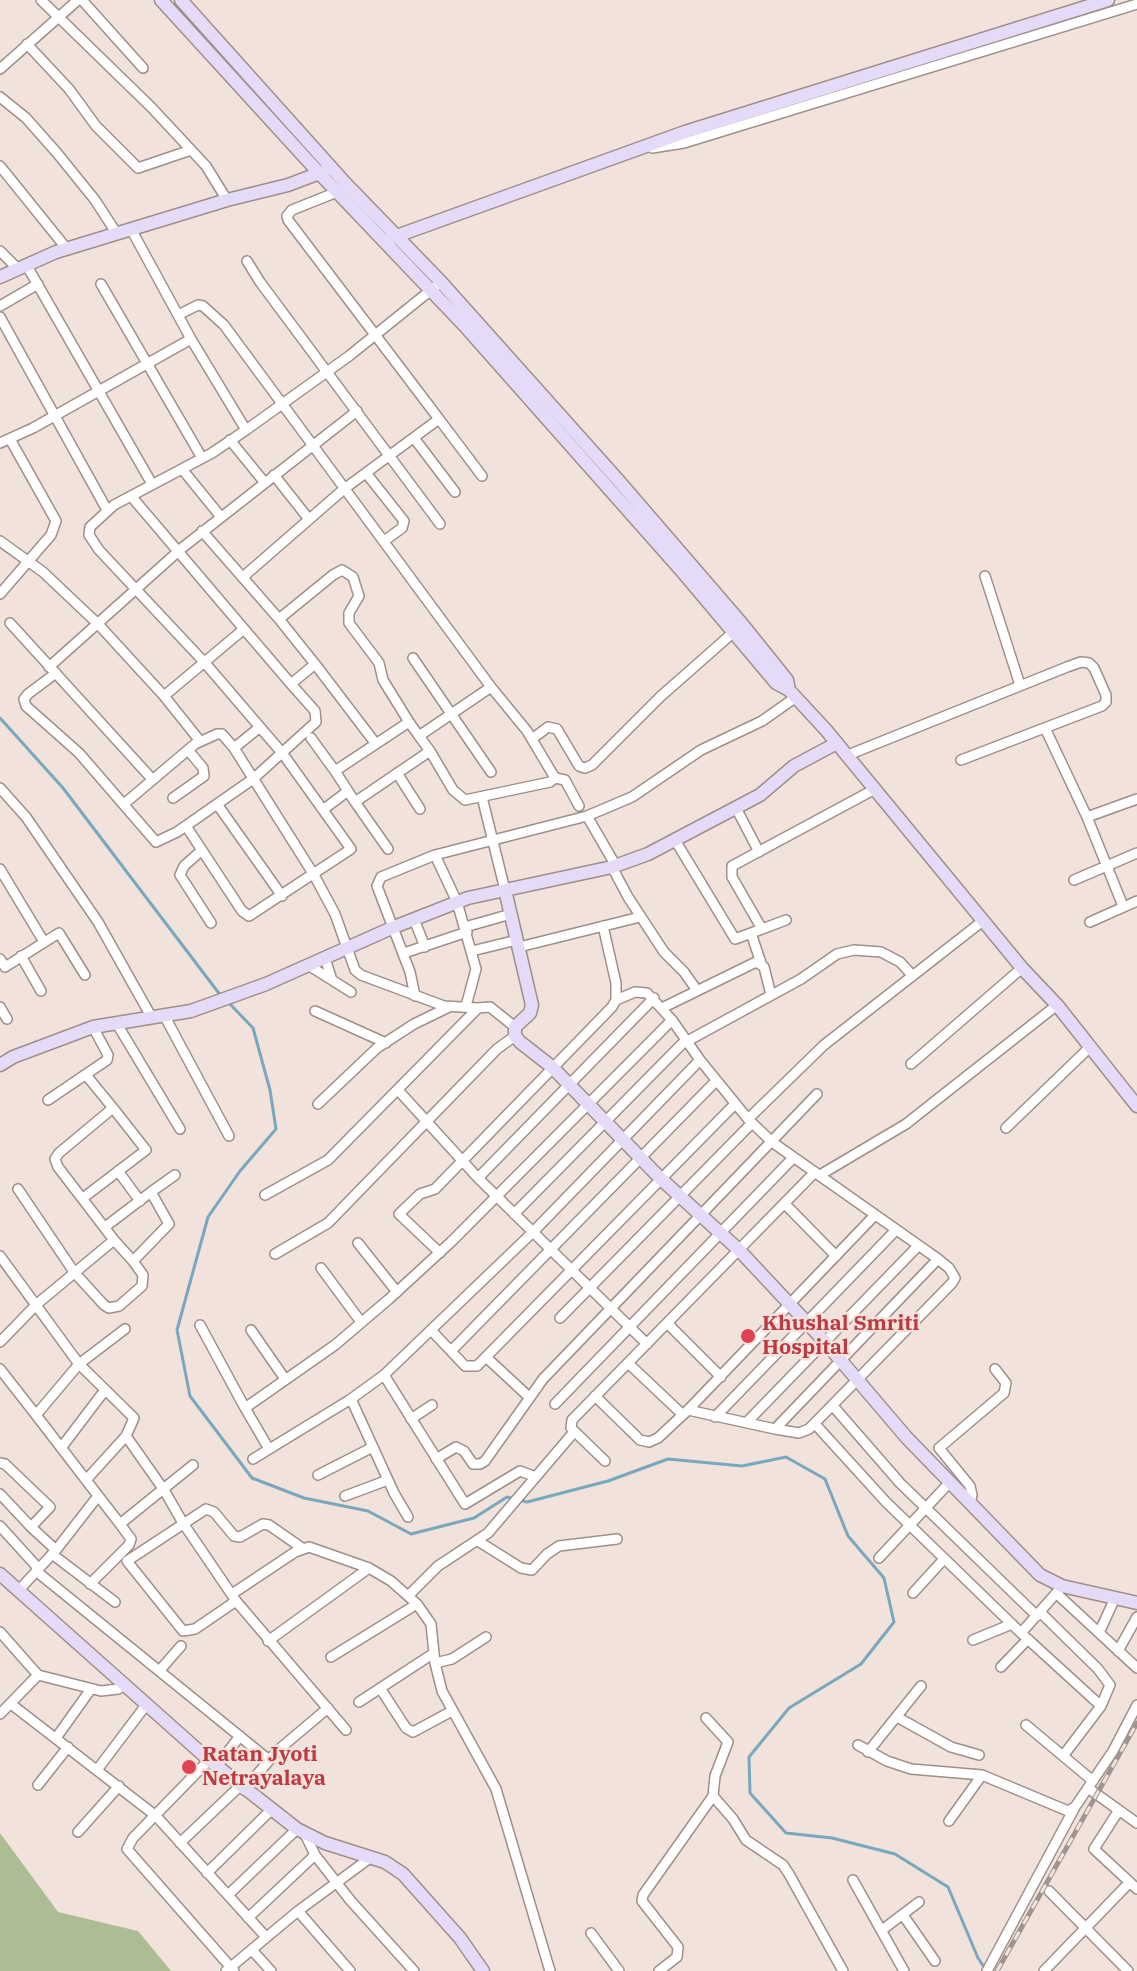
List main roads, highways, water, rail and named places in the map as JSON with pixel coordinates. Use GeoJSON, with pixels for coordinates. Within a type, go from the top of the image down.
{"type":"FeatureCollection","features":[{"type":"Feature","properties":{"kind":"main road"},"geometry":{"type":"LineString","coordinates":[[161,0],[337,192],[390,238],[437,286],[738,628],[776,683],[793,694],[848,755],[1022,968],[1057,1005],[1137,1106]]}},
{"type":"Feature","properties":{"kind":"main road"},"geometry":{"type":"LineString","coordinates":[[181,0],[332,168],[390,238]]}},
{"type":"Feature","properties":{"kind":"main road"},"geometry":{"type":"LineString","coordinates":[[390,238],[685,132],[1108,0]]}},
{"type":"Feature","properties":{"kind":"main road"},"geometry":{"type":"LineString","coordinates":[[0,277],[66,249],[227,200],[288,185],[332,168]]}},
{"type":"Feature","properties":{"kind":"main road"},"geometry":{"type":"LineString","coordinates":[[0,1065],[13,1056],[93,1027],[191,1011],[279,978],[457,902],[614,867],[675,840],[760,795],[794,766],[837,743]]}},
{"type":"Feature","properties":{"kind":"main road"},"geometry":{"type":"LineString","coordinates":[[505,890],[532,1005],[530,1013],[515,1032],[569,1084],[640,1159],[739,1250],[950,1482],[1040,1575],[1059,1590],[1137,1603]]}},
{"type":"Feature","properties":{"kind":"main road"},"geometry":{"type":"LineString","coordinates":[[0,1574],[242,1788],[301,1832],[384,1862],[403,1874],[460,1938],[478,1970]]}},
{"type":"Feature","properties":{"kind":"waterway"},"geometry":{"type":"LineString","coordinates":[[0,718],[63,788],[221,996]]}},
{"type":"Feature","properties":{"kind":"waterway"},"geometry":{"type":"LineString","coordinates":[[228,1002],[253,1028],[270,1090],[276,1129],[240,1171],[208,1217],[177,1330],[190,1396],[252,1478],[304,1498],[368,1511],[411,1534],[474,1518],[507,1497],[527,1502],[608,1481],[668,1459],[742,1466],[786,1457],[825,1479],[848,1536],[884,1578],[894,1622],[861,1664],[789,1708],[749,1757],[750,1793],[786,1833],[832,1838],[895,1854],[948,1887],[978,1958],[986,1970]]}},
{"type":"Feature","properties":{"kind":"railway"},"geometry":{"type":"LineString","coordinates":[[997,1971],[1137,1723]]}},
{"type":"Feature","properties":{"kind":"place","name":"Khushal Smriti Hospital"},"geometry":{"type":"Point","coordinates":[748,1336]}},
{"type":"Feature","properties":{"kind":"place","name":"Ratan Jyoti Netrayalaya"},"geometry":{"type":"Point","coordinates":[189,1767]}}]}
